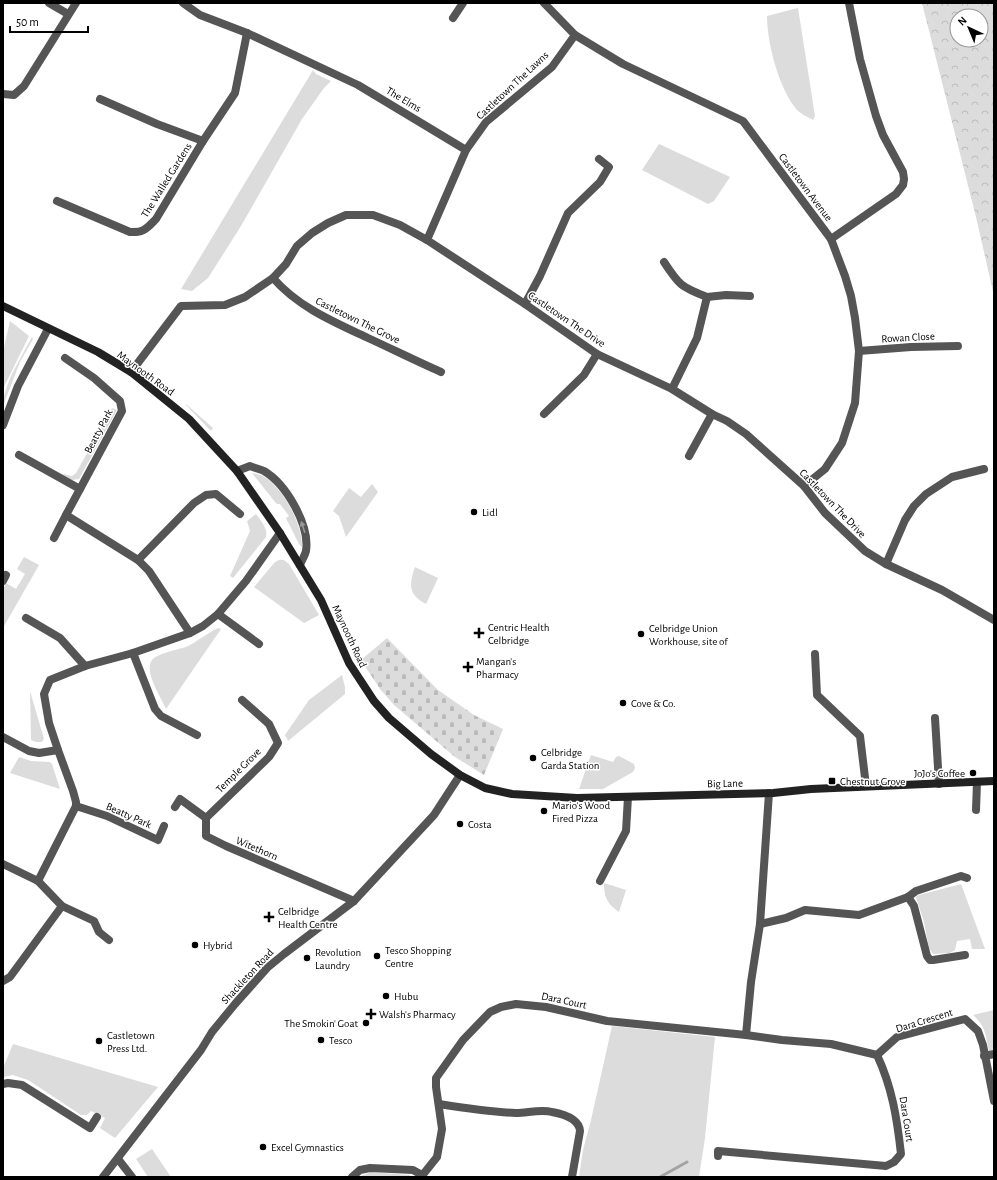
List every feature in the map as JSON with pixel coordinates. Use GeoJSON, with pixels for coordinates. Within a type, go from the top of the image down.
{"type":"FeatureCollection","features":[{"type":"Feature","properties":{"kind":"main road","name":"Maynooth Road"},"geometry":{"type":"LineString","coordinates":[[3,306],[98,352],[131,372],[189,419],[237,471],[280,533],[321,600],[350,663],[374,701],[389,718],[431,754],[460,775]]}},
{"type":"Feature","properties":{"kind":"main road","name":"Big Lane"},"geometry":{"type":"LineString","coordinates":[[460,775],[485,788],[512,794],[577,798],[628,797],[642,795],[769,793],[866,786],[994,781]]}},
{"type":"Feature","properties":{"kind":"street"},"geometry":{"type":"LineString","coordinates":[[49,3],[68,14]]}},
{"type":"Feature","properties":{"kind":"street"},"geometry":{"type":"LineString","coordinates":[[3,94],[14,95],[24,86],[76,3]]}},
{"type":"Feature","properties":{"kind":"street"},"geometry":{"type":"LineString","coordinates":[[183,3],[200,15],[247,33]]}},
{"type":"Feature","properties":{"kind":"street"},"geometry":{"type":"LineString","coordinates":[[453,18],[463,3]]}},
{"type":"Feature","properties":{"kind":"street","name":"Castletown Avenue"},"geometry":{"type":"LineString","coordinates":[[544,3],[575,35],[623,64],[743,121],[831,239],[851,296],[859,351],[855,403],[842,443],[825,469],[804,486]]}},
{"type":"Feature","properties":{"kind":"street"},"geometry":{"type":"LineString","coordinates":[[831,239],[896,194],[903,185],[904,179],[900,166],[883,135],[876,116],[860,59],[849,3]]}},
{"type":"Feature","properties":{"kind":"street","name":"The Elms"},"geometry":{"type":"LineString","coordinates":[[247,33],[329,70],[358,85],[466,150]]}},
{"type":"Feature","properties":{"kind":"street","name":"The Walled Gardens"},"geometry":{"type":"LineString","coordinates":[[57,201],[130,232],[137,232],[146,229],[156,219],[203,141],[235,93],[247,33]]}},
{"type":"Feature","properties":{"kind":"street","name":"Castletown The Lawns"},"geometry":{"type":"LineString","coordinates":[[427,240],[466,150],[486,122],[552,67],[575,35]]}},
{"type":"Feature","properties":{"kind":"street","name":"The Walled Gardens"},"geometry":{"type":"LineString","coordinates":[[100,100],[157,124],[203,141]]}},
{"type":"Feature","properties":{"kind":"street"},"geometry":{"type":"LineString","coordinates":[[525,304],[540,276],[568,213],[600,182],[609,167],[599,159]]}},
{"type":"Feature","properties":{"kind":"street","name":"Castletown The Drive"},"geometry":{"type":"LineString","coordinates":[[131,372],[182,306],[225,305],[245,297],[273,278],[286,264],[297,246],[312,233],[328,223],[346,215],[373,215],[400,225],[427,240],[525,304],[597,354],[672,389],[712,414],[728,421],[746,434],[804,486],[825,513],[865,551],[886,564],[942,590],[994,620]]}},
{"type":"Feature","properties":{"kind":"street"},"geometry":{"type":"LineString","coordinates":[[664,262],[676,280],[685,288],[707,297],[726,295],[750,296]]}},
{"type":"Feature","properties":{"kind":"street","name":"Castletown The Grove"},"geometry":{"type":"LineString","coordinates":[[273,278],[280,286],[307,308],[354,332],[440,372]]}},
{"type":"Feature","properties":{"kind":"street"},"geometry":{"type":"LineString","coordinates":[[672,389],[697,338],[707,297]]}},
{"type":"Feature","properties":{"kind":"street"},"geometry":{"type":"LineString","coordinates":[[3,425],[18,386],[48,329]]}},
{"type":"Feature","properties":{"kind":"street","name":"Rowan Close"},"geometry":{"type":"LineString","coordinates":[[859,351],[911,347],[958,346]]}},
{"type":"Feature","properties":{"kind":"street"},"geometry":{"type":"LineString","coordinates":[[544,414],[584,375],[597,354]]}},
{"type":"Feature","properties":{"kind":"street","name":"Beatty Park"},"geometry":{"type":"LineString","coordinates":[[54,538],[122,410],[120,401],[94,378],[65,358]]}},
{"type":"Feature","properties":{"kind":"street"},"geometry":{"type":"LineString","coordinates":[[690,456],[712,414]]}},
{"type":"Feature","properties":{"kind":"street"},"geometry":{"type":"LineString","coordinates":[[19,455],[80,489]]}},
{"type":"Feature","properties":{"kind":"street"},"geometry":{"type":"LineString","coordinates":[[237,471],[250,466],[264,471],[281,486],[293,503],[306,536],[306,551],[300,564]]}},
{"type":"Feature","properties":{"kind":"street"},"geometry":{"type":"LineString","coordinates":[[886,564],[905,520],[914,506],[926,494],[952,477],[984,469]]}},
{"type":"Feature","properties":{"kind":"street"},"geometry":{"type":"LineString","coordinates":[[138,560],[194,503],[206,495],[216,494],[240,514]]}},
{"type":"Feature","properties":{"kind":"street"},"geometry":{"type":"LineString","coordinates":[[66,515],[138,560],[149,571],[190,633]]}},
{"type":"Feature","properties":{"kind":"street"},"geometry":{"type":"LineString","coordinates":[[38,881],[76,806],[73,791],[49,723],[44,694],[50,680],[85,666],[133,653],[190,633],[203,626],[218,614],[246,581],[280,533]]}},
{"type":"Feature","properties":{"kind":"street"},"geometry":{"type":"LineString","coordinates":[[218,614],[259,644]]}},
{"type":"Feature","properties":{"kind":"street"},"geometry":{"type":"LineString","coordinates":[[26,618],[60,638],[85,666]]}},
{"type":"Feature","properties":{"kind":"street"},"geometry":{"type":"LineString","coordinates":[[133,653],[155,709],[161,716],[197,735]]}},
{"type":"Feature","properties":{"kind":"street"},"geometry":{"type":"LineString","coordinates":[[815,654],[817,694],[860,736],[866,786]]}},
{"type":"Feature","properties":{"kind":"street","name":"Temple Grove"},"geometry":{"type":"LineString","coordinates":[[206,818],[269,757],[278,743],[269,724],[242,700]]}},
{"type":"Feature","properties":{"kind":"street"},"geometry":{"type":"LineString","coordinates":[[934,718],[938,784]]}},
{"type":"Feature","properties":{"kind":"street"},"geometry":{"type":"LineString","coordinates":[[3,737],[29,751],[39,752],[58,750]]}},
{"type":"Feature","properties":{"kind":"street","name":"Shackleton Road"},"geometry":{"type":"LineString","coordinates":[[103,1177],[201,1050],[212,1032],[251,985],[284,954],[354,901],[434,815],[460,775]]}},
{"type":"Feature","properties":{"kind":"street"},"geometry":{"type":"LineString","coordinates":[[976,810],[977,782]]}},
{"type":"Feature","properties":{"kind":"street"},"geometry":{"type":"LineString","coordinates":[[746,1035],[751,982],[760,924],[769,793]]}},
{"type":"Feature","properties":{"kind":"street"},"geometry":{"type":"LineString","coordinates":[[600,881],[626,831],[628,797]]}},
{"type":"Feature","properties":{"kind":"street"},"geometry":{"type":"LineString","coordinates":[[175,807],[180,800],[206,818]]}},
{"type":"Feature","properties":{"kind":"street","name":"Beatty Park"},"geometry":{"type":"LineString","coordinates":[[76,806],[107,816],[158,840],[164,826]]}},
{"type":"Feature","properties":{"kind":"street","name":"Witethorn"},"geometry":{"type":"LineString","coordinates":[[206,818],[206,836],[354,901]]}},
{"type":"Feature","properties":{"kind":"street"},"geometry":{"type":"LineString","coordinates":[[3,864],[38,881],[62,906],[94,921],[99,932],[109,940]]}},
{"type":"Feature","properties":{"kind":"street"},"geometry":{"type":"LineString","coordinates":[[760,924],[786,918],[805,910],[858,915],[908,897],[916,891],[961,876],[967,878]]}},
{"type":"Feature","properties":{"kind":"street"},"geometry":{"type":"LineString","coordinates":[[908,897],[914,906],[927,956],[930,960],[965,954]]}},
{"type":"Feature","properties":{"kind":"street"},"geometry":{"type":"LineString","coordinates":[[3,981],[10,977],[62,906]]}},
{"type":"Feature","properties":{"kind":"street","name":"Dara Court"},"geometry":{"type":"LineString","coordinates":[[352,1177],[359,1171],[370,1168],[413,1170],[422,1176],[437,1157],[442,1129],[435,1082],[436,1078],[463,1040],[490,1012],[508,1005],[516,1004],[546,1006],[607,1021],[832,1044],[877,1055],[886,1073],[896,1116],[901,1154],[894,1162],[886,1166],[718,1151],[718,1156]]}},
{"type":"Feature","properties":{"kind":"street","name":"Dara Crescent"},"geometry":{"type":"LineString","coordinates":[[877,1055],[897,1037],[965,1019],[978,1031],[983,1045],[994,1101]]}},
{"type":"Feature","properties":{"kind":"street"},"geometry":{"type":"LineString","coordinates":[[984,1056],[994,1054]]}},
{"type":"Feature","properties":{"kind":"street"},"geometry":{"type":"LineString","coordinates":[[3,1084],[8,1082],[22,1085],[90,1128],[97,1117]]}},
{"type":"Feature","properties":{"kind":"street"},"geometry":{"type":"LineString","coordinates":[[439,1104],[485,1111],[517,1113],[551,1111],[569,1117],[579,1125],[580,1131],[572,1177]]}},
{"type":"Feature","properties":{"kind":"street"},"geometry":{"type":"LineString","coordinates":[[118,1159],[132,1177]]}},
{"type":"Feature","properties":{"kind":"green space"},"geometry":{"type":"Polygon","coordinates":[[[922,3],[994,3],[994,296],[976,217],[922,3]]]}},
{"type":"Feature","properties":{"kind":"green space"},"geometry":{"type":"Polygon","coordinates":[[[798,8],[815,116],[813,120],[797,110],[785,90],[775,65],[769,39],[767,16],[798,8]]]}},
{"type":"Feature","properties":{"kind":"green space"},"geometry":{"type":"Polygon","coordinates":[[[313,70],[316,74],[331,81],[324,88],[302,119],[241,226],[208,278],[192,291],[181,289],[313,70]]]}},
{"type":"Feature","properties":{"kind":"green space"},"geometry":{"type":"Polygon","coordinates":[[[659,144],[730,177],[714,201],[708,204],[642,170],[659,144]]]}},
{"type":"Feature","properties":{"kind":"green space"},"geometry":{"type":"Polygon","coordinates":[[[10,321],[29,336],[3,389],[3,352],[10,321]]]}},
{"type":"Feature","properties":{"kind":"green space"},"geometry":{"type":"Polygon","coordinates":[[[32,337],[33,339],[20,362],[3,406],[6,389],[18,362],[32,337]]]}},
{"type":"Feature","properties":{"kind":"green space"},"geometry":{"type":"Polygon","coordinates":[[[186,405],[213,428],[211,431],[186,405]]]}},
{"type":"Feature","properties":{"kind":"green space"},"geometry":{"type":"Polygon","coordinates":[[[112,408],[117,410],[79,479],[72,480],[63,475],[72,476],[76,473],[112,408]]]}},
{"type":"Feature","properties":{"kind":"green space"},"geometry":{"type":"Polygon","coordinates":[[[252,473],[261,475],[269,480],[290,506],[299,528],[302,547],[286,518],[289,516],[280,504],[275,502],[252,473]]]}},
{"type":"Feature","properties":{"kind":"green space"},"geometry":{"type":"Polygon","coordinates":[[[372,484],[378,492],[346,537],[339,516],[333,511],[349,488],[361,497],[372,484]]]}},
{"type":"Feature","properties":{"kind":"green space"},"geometry":{"type":"Polygon","coordinates":[[[256,514],[265,528],[266,537],[233,578],[230,576],[250,531],[247,521],[256,514]]]}},
{"type":"Feature","properties":{"kind":"green space"},"geometry":{"type":"Polygon","coordinates":[[[24,557],[39,565],[3,628],[3,589],[6,583],[16,589],[25,574],[17,569],[24,557]]]}},
{"type":"Feature","properties":{"kind":"green space"},"geometry":{"type":"Polygon","coordinates":[[[284,560],[289,564],[319,615],[304,623],[254,587],[275,562],[284,560]]]}},
{"type":"Feature","properties":{"kind":"green space"},"geometry":{"type":"Polygon","coordinates":[[[415,567],[438,578],[426,604],[420,601],[413,593],[411,584],[415,567]]]}},
{"type":"Feature","properties":{"kind":"green space"},"geometry":{"type":"Polygon","coordinates":[[[218,628],[221,629],[166,709],[153,683],[151,675],[150,668],[154,658],[156,656],[186,647],[218,628]]]}},
{"type":"Feature","properties":{"kind":"green space"},"geometry":{"type":"Polygon","coordinates":[[[387,638],[438,690],[474,715],[503,729],[484,775],[455,757],[394,705],[380,689],[361,660],[387,638]]]}},
{"type":"Feature","properties":{"kind":"green space"},"geometry":{"type":"Polygon","coordinates":[[[342,675],[345,694],[288,741],[285,735],[309,700],[342,675]]]}},
{"type":"Feature","properties":{"kind":"green space"},"geometry":{"type":"Polygon","coordinates":[[[30,691],[44,739],[42,742],[31,740],[30,691]]]}},
{"type":"Feature","properties":{"kind":"green space"},"geometry":{"type":"Polygon","coordinates":[[[591,755],[613,762],[616,757],[619,756],[634,764],[635,768],[633,772],[603,789],[579,789],[591,755]]]}},
{"type":"Feature","properties":{"kind":"green space"},"geometry":{"type":"Polygon","coordinates":[[[19,757],[31,761],[50,762],[60,789],[10,773],[19,757]]]}},
{"type":"Feature","properties":{"kind":"green space"},"geometry":{"type":"Polygon","coordinates":[[[604,883],[626,890],[619,912],[607,900],[604,883]]]}},
{"type":"Feature","properties":{"kind":"green space"},"geometry":{"type":"Polygon","coordinates":[[[961,884],[985,949],[972,949],[970,939],[957,941],[955,950],[950,953],[933,954],[929,948],[924,922],[916,897],[961,884]]]}},
{"type":"Feature","properties":{"kind":"green space"},"geometry":{"type":"Polygon","coordinates":[[[994,1010],[994,1049],[989,1051],[983,1027],[973,1015],[994,1010]]]}},
{"type":"Feature","properties":{"kind":"green space"},"geometry":{"type":"Polygon","coordinates":[[[612,1026],[715,1037],[705,1138],[699,1177],[579,1177],[583,1150],[612,1026]]]}},
{"type":"Feature","properties":{"kind":"green space"},"geometry":{"type":"Polygon","coordinates":[[[13,1044],[158,1087],[115,1138],[100,1128],[105,1118],[91,1111],[87,1115],[81,1115],[28,1080],[13,1075],[3,1077],[3,1068],[13,1044]]]}},
{"type":"Feature","properties":{"kind":"green space"},"geometry":{"type":"Polygon","coordinates":[[[152,1149],[171,1177],[148,1177],[136,1159],[152,1149]]]}},
{"type":"Feature","properties":{"kind":"green space"},"geometry":{"type":"Polygon","coordinates":[[[371,1172],[409,1175],[413,1177],[358,1177],[371,1172]]]}},
{"type":"Feature","properties":{"kind":"waterway"},"geometry":{"type":"LineString","coordinates":[[660,1177],[687,1162]]}},
{"type":"Feature","properties":{"kind":"place","name":"Lidl"},"geometry":{"type":"Point","coordinates":[474,512]}},
{"type":"Feature","properties":{"kind":"place","name":"Centric Health Celbridge"},"geometry":{"type":"Point","coordinates":[479,633]}},
{"type":"Feature","properties":{"kind":"place","name":"Celbridge Union Workhouse, site of"},"geometry":{"type":"Point","coordinates":[641,634]}},
{"type":"Feature","properties":{"kind":"place","name":"Mangan's Pharmacy"},"geometry":{"type":"Point","coordinates":[468,667]}},
{"type":"Feature","properties":{"kind":"place","name":"Cove & Co."},"geometry":{"type":"Point","coordinates":[623,703]}},
{"type":"Feature","properties":{"kind":"place","name":"Celbridge Garda Station"},"geometry":{"type":"Point","coordinates":[533,758]}},
{"type":"Feature","properties":{"kind":"place","name":"JoJo's Coffee"},"geometry":{"type":"Point","coordinates":[973,773]}},
{"type":"Feature","properties":{"kind":"place","name":"Chestnut Grove"},"geometry":{"type":"Point","coordinates":[832,781]}},
{"type":"Feature","properties":{"kind":"place","name":"Mario's Wood Fired Pizza"},"geometry":{"type":"Point","coordinates":[544,811]}},
{"type":"Feature","properties":{"kind":"place","name":"Costa"},"geometry":{"type":"Point","coordinates":[460,824]}},
{"type":"Feature","properties":{"kind":"place","name":"Celbridge Health Centre"},"geometry":{"type":"Point","coordinates":[269,917]}},
{"type":"Feature","properties":{"kind":"place","name":"Hybrid"},"geometry":{"type":"Point","coordinates":[195,945]}},
{"type":"Feature","properties":{"kind":"place","name":"Tesco Shopping Centre"},"geometry":{"type":"Point","coordinates":[377,956]}},
{"type":"Feature","properties":{"kind":"place","name":"Revolution Laundry"},"geometry":{"type":"Point","coordinates":[307,958]}},
{"type":"Feature","properties":{"kind":"place","name":"Hubu"},"geometry":{"type":"Point","coordinates":[386,996]}},
{"type":"Feature","properties":{"kind":"place","name":"Walsh's Pharmacy"},"geometry":{"type":"Point","coordinates":[371,1014]}},
{"type":"Feature","properties":{"kind":"place","name":"The Smokin' Goat"},"geometry":{"type":"Point","coordinates":[366,1023]}},
{"type":"Feature","properties":{"kind":"place","name":"Tesco"},"geometry":{"type":"Point","coordinates":[321,1040]}},
{"type":"Feature","properties":{"kind":"place","name":"Castletown Press Ltd."},"geometry":{"type":"Point","coordinates":[99,1041]}},
{"type":"Feature","properties":{"kind":"place","name":"Excel Gymnastics"},"geometry":{"type":"Point","coordinates":[263,1147]}}]}
